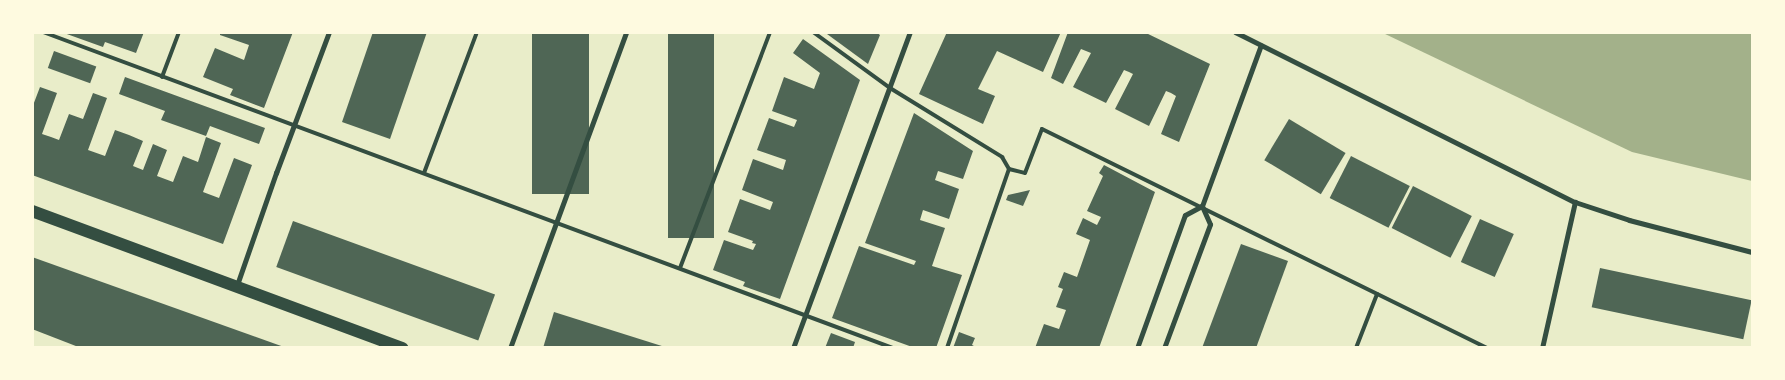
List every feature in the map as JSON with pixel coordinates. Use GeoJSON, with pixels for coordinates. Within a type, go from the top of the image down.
{"type":"FeatureCollection","features":[{"type":"Feature","properties":{"kind":"main road"},"geometry":{"type":"LineString","coordinates":[[32,211],[396,346]]}},
{"type":"Feature","properties":{"kind":"street"},"geometry":{"type":"LineString","coordinates":[[236,286],[329,32]]}},
{"type":"Feature","properties":{"kind":"street"},"geometry":{"type":"LineString","coordinates":[[510,348],[626,32]]}},
{"type":"Feature","properties":{"kind":"street"},"geometry":{"type":"LineString","coordinates":[[793,348],[910,32]]}},
{"type":"Feature","properties":{"kind":"street"},"geometry":{"type":"LineString","coordinates":[[1235,32],[1575,202],[1629,220],[1752,252]]}},
{"type":"Feature","properties":{"kind":"street"},"geometry":{"type":"LineString","coordinates":[[1137,348],[1185,215],[1202,206],[1261,46]]}},
{"type":"Feature","properties":{"kind":"street"},"geometry":{"type":"LineString","coordinates":[[1542,348],[1575,202]]}},
{"type":"Feature","properties":{"kind":"street"},"geometry":{"type":"LineString","coordinates":[[1164,348],[1210,224],[1202,206]]}},
{"type":"Feature","properties":{"kind":"lane"},"geometry":{"type":"LineString","coordinates":[[43,32],[293,127],[424,173],[893,348]]}},
{"type":"Feature","properties":{"kind":"lane"},"geometry":{"type":"LineString","coordinates":[[162,77],[178,32]]}},
{"type":"Feature","properties":{"kind":"lane"},"geometry":{"type":"LineString","coordinates":[[424,173],[477,32]]}},
{"type":"Feature","properties":{"kind":"lane"},"geometry":{"type":"LineString","coordinates":[[680,268],[770,32]]}},
{"type":"Feature","properties":{"kind":"lane"},"geometry":{"type":"LineString","coordinates":[[813,32],[890,88],[1002,157],[1010,169],[1025,173],[1042,129],[1202,206],[1487,348]]}},
{"type":"Feature","properties":{"kind":"lane"},"geometry":{"type":"LineString","coordinates":[[947,348],[1010,169]]}},
{"type":"Feature","properties":{"kind":"lane"},"geometry":{"type":"LineString","coordinates":[[1356,348],[1377,294]]}},
{"type":"Feature","properties":{"kind":"shaded area"},"geometry":{"type":"Polygon","coordinates":[[[1383,33],[1752,33],[1752,181],[1632,152],[1383,33]]]}},
{"type":"Feature","properties":{"kind":"building"},"geometry":{"type":"Polygon","coordinates":[[[144,32],[136,53],[105,42],[103,47],[64,33],[144,32]]]}},
{"type":"Feature","properties":{"kind":"building"},"geometry":{"type":"Polygon","coordinates":[[[220,32],[293,32],[264,108],[230,95],[233,89],[203,77],[215,48],[244,60],[249,45],[220,35],[220,32]]]}},
{"type":"Feature","properties":{"kind":"building"},"geometry":{"type":"Polygon","coordinates":[[[373,32],[427,32],[390,139],[342,122],[373,32]]]}},
{"type":"Feature","properties":{"kind":"building"},"geometry":{"type":"Polygon","coordinates":[[[532,32],[589,32],[589,194],[532,194],[532,32]]]}},
{"type":"Feature","properties":{"kind":"building"},"geometry":{"type":"Polygon","coordinates":[[[668,32],[714,32],[714,238],[668,238],[668,32]]]}},
{"type":"Feature","properties":{"kind":"building"},"geometry":{"type":"Polygon","coordinates":[[[828,32],[876,32],[880,35],[868,64],[827,34],[828,32]]]}},
{"type":"Feature","properties":{"kind":"building"},"geometry":{"type":"Polygon","coordinates":[[[947,32],[1061,32],[1043,72],[997,51],[978,89],[995,96],[983,124],[919,94],[947,32]]]}},
{"type":"Feature","properties":{"kind":"building"},"geometry":{"type":"Polygon","coordinates":[[[1068,32],[1144,32],[1210,64],[1179,142],[1161,134],[1176,96],[1171,93],[1166,91],[1149,126],[1115,109],[1133,74],[1124,70],[1106,103],[1073,87],[1091,53],[1081,49],[1063,84],[1051,78],[1068,32]]]}},
{"type":"Feature","properties":{"kind":"building"},"geometry":{"type":"Polygon","coordinates":[[[803,39],[860,80],[780,299],[743,286],[745,282],[713,270],[724,240],[753,250],[756,244],[752,243],[753,241],[728,232],[740,199],[770,210],[773,202],[742,190],[753,159],[783,170],[786,160],[757,150],[769,118],[794,127],[797,120],[772,111],[784,77],[814,89],[820,73],[793,53],[803,39]]]}},
{"type":"Feature","properties":{"kind":"building"},"geometry":{"type":"Polygon","coordinates":[[[54,51],[96,66],[90,83],[48,68],[54,51]]]}},
{"type":"Feature","properties":{"kind":"building"},"geometry":{"type":"Polygon","coordinates":[[[125,77],[265,128],[259,144],[210,126],[206,136],[161,120],[165,111],[119,94],[125,77]]]}},
{"type":"Feature","properties":{"kind":"building"},"geometry":{"type":"Polygon","coordinates":[[[40,87],[57,93],[42,134],[59,140],[69,114],[83,119],[93,93],[107,98],[88,150],[105,156],[115,130],[129,135],[143,141],[133,166],[143,170],[153,144],[167,150],[157,176],[173,182],[183,156],[198,162],[206,137],[221,143],[203,192],[219,198],[234,158],[252,165],[223,244],[32,175],[32,108],[40,87]]]}},
{"type":"Feature","properties":{"kind":"building"},"geometry":{"type":"Polygon","coordinates":[[[914,113],[973,151],[963,179],[938,171],[935,180],[959,189],[949,219],[923,210],[920,220],[945,228],[932,266],[962,275],[936,348],[915,348],[832,318],[859,246],[914,265],[916,261],[865,243],[914,113]]]}},
{"type":"Feature","properties":{"kind":"building"},"geometry":{"type":"Polygon","coordinates":[[[1289,119],[1346,153],[1321,194],[1264,160],[1289,119]]]}},
{"type":"Feature","properties":{"kind":"building"},"geometry":{"type":"Polygon","coordinates":[[[1351,156],[1410,186],[1388,228],[1330,198],[1351,156]]]}},
{"type":"Feature","properties":{"kind":"building"},"geometry":{"type":"Polygon","coordinates":[[[1104,165],[1155,192],[1099,348],[1035,348],[1044,324],[1059,329],[1066,310],[1056,307],[1063,289],[1058,287],[1064,272],[1077,277],[1090,240],[1076,234],[1083,218],[1097,225],[1101,217],[1087,211],[1103,176],[1099,173],[1104,165]]]}},
{"type":"Feature","properties":{"kind":"building"},"geometry":{"type":"Polygon","coordinates":[[[1413,186],[1472,216],[1450,258],[1392,228],[1413,186]]]}},
{"type":"Feature","properties":{"kind":"building"},"geometry":{"type":"Polygon","coordinates":[[[1030,190],[1023,206],[1006,200],[1008,195],[1030,190]]]}},
{"type":"Feature","properties":{"kind":"building"},"geometry":{"type":"Polygon","coordinates":[[[1480,219],[1514,234],[1495,277],[1461,262],[1480,219]]]}},
{"type":"Feature","properties":{"kind":"building"},"geometry":{"type":"Polygon","coordinates":[[[293,221],[495,295],[478,341],[276,267],[293,221]]]}},
{"type":"Feature","properties":{"kind":"building"},"geometry":{"type":"Polygon","coordinates":[[[1241,244],[1288,261],[1256,348],[1202,348],[1241,244]]]}},
{"type":"Feature","properties":{"kind":"building"},"geometry":{"type":"Polygon","coordinates":[[[32,257],[284,348],[81,348],[32,329],[32,257]]]}},
{"type":"Feature","properties":{"kind":"building"},"geometry":{"type":"Polygon","coordinates":[[[1600,268],[1752,300],[1743,339],[1592,307],[1600,268]]]}},
{"type":"Feature","properties":{"kind":"building"},"geometry":{"type":"Polygon","coordinates":[[[554,312],[665,347],[665,348],[543,348],[554,312]]]}},
{"type":"Feature","properties":{"kind":"building"},"geometry":{"type":"Polygon","coordinates":[[[959,332],[975,338],[972,345],[978,348],[953,348],[959,332]]]}},
{"type":"Feature","properties":{"kind":"building"},"geometry":{"type":"Polygon","coordinates":[[[831,333],[855,342],[853,348],[825,348],[831,333]]]}}]}
